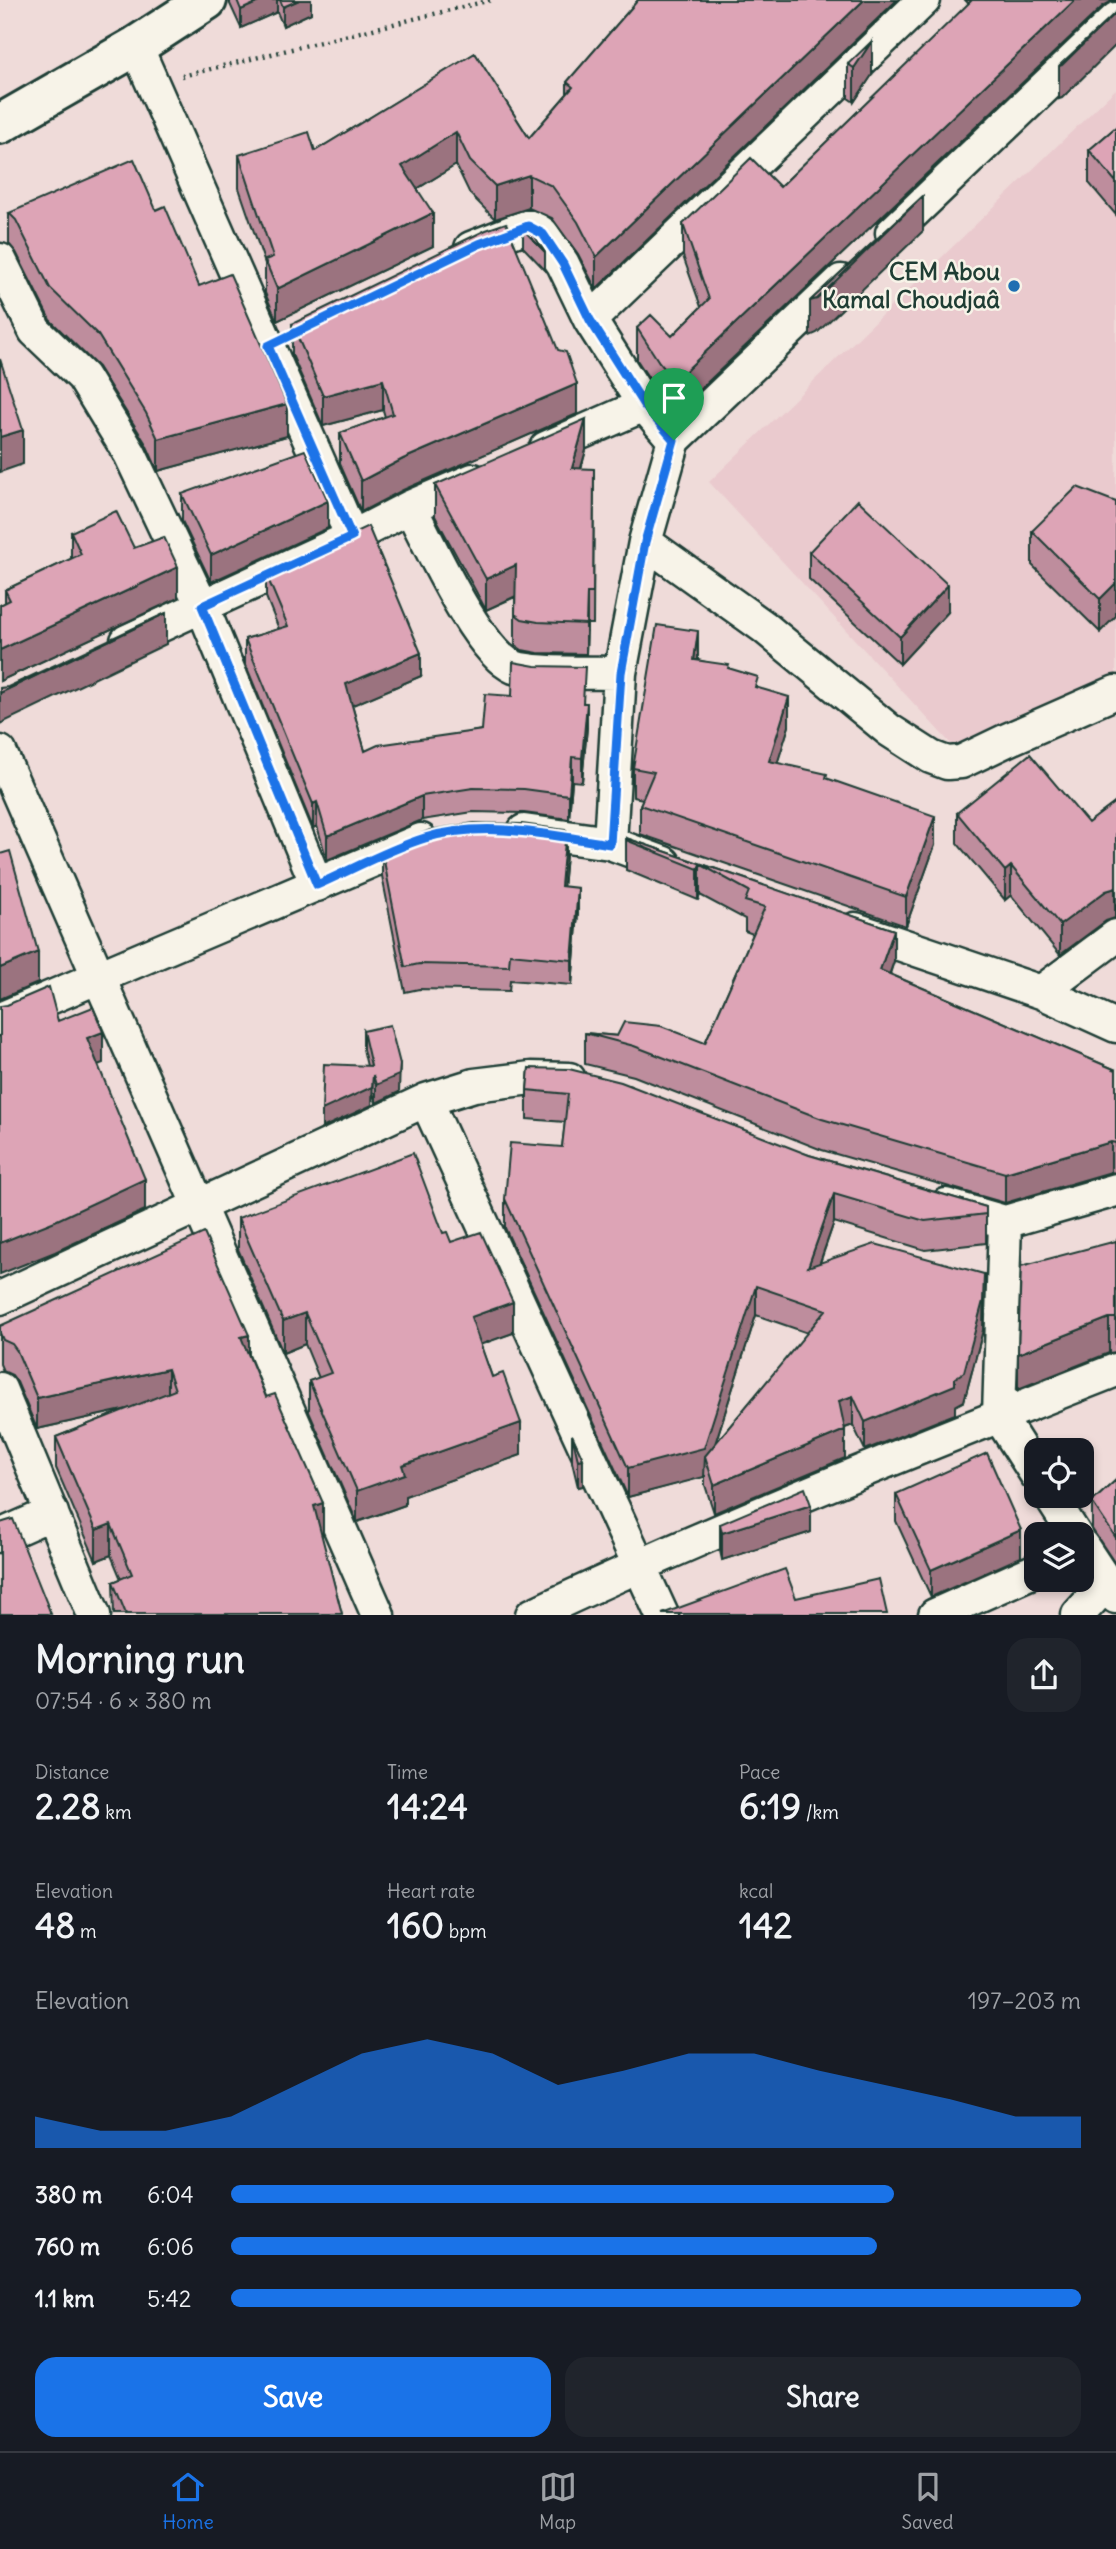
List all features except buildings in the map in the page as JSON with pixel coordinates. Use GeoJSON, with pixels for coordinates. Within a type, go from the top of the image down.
{"type":"FeatureCollection","features":[{"type":"Feature","properties":{"kind":"street"},"geometry":{"type":"LineString","coordinates":[[0,124],[136,46],[207,0]]}},
{"type":"Feature","properties":{"kind":"street"},"geometry":{"type":"LineString","coordinates":[[590,320],[924,0]]}},
{"type":"Feature","properties":{"kind":"street"},"geometry":{"type":"LineString","coordinates":[[610,844],[621,673],[645,542],[674,440],[1116,19]]}},
{"type":"Feature","properties":{"kind":"street"},"geometry":{"type":"LineString","coordinates":[[136,46],[281,340],[352,537]]}},
{"type":"Feature","properties":{"kind":"street"},"geometry":{"type":"LineString","coordinates":[[442,262],[516,229],[533,227],[543,234],[563,264],[590,320],[644,405],[674,440]]}},
{"type":"Feature","properties":{"kind":"street"},"geometry":{"type":"LineString","coordinates":[[0,260],[35,331],[83,377],[125,444],[202,606],[317,885]]}},
{"type":"Feature","properties":{"kind":"street"},"geometry":{"type":"LineString","coordinates":[[101,653],[352,537],[410,507],[644,405]]}},
{"type":"Feature","properties":{"kind":"street"},"geometry":{"type":"LineString","coordinates":[[410,507],[449,582],[480,632],[500,658],[515,667],[535,670],[621,673]]}},
{"type":"Feature","properties":{"kind":"street"},"geometry":{"type":"LineString","coordinates":[[645,542],[764,627],[889,730],[931,757],[947,763],[961,762],[1116,692]]}},
{"type":"Feature","properties":{"kind":"street"},"geometry":{"type":"LineString","coordinates":[[0,752],[377,1615]]}},
{"type":"Feature","properties":{"kind":"street"},"geometry":{"type":"LineString","coordinates":[[498,831],[523,831],[610,844],[685,871]]}},
{"type":"Feature","properties":{"kind":"street"},"geometry":{"type":"LineString","coordinates":[[0,1018],[425,838],[449,834]]}},
{"type":"Feature","properties":{"kind":"street"},"geometry":{"type":"LineString","coordinates":[[830,920],[1041,992],[1116,1026]]}},
{"type":"Feature","properties":{"kind":"street"},"geometry":{"type":"LineString","coordinates":[[1041,992],[1116,936]]}},
{"type":"Feature","properties":{"kind":"street"},"geometry":{"type":"LineString","coordinates":[[0,1298],[426,1100],[474,1085],[531,1078],[571,1079],[594,1085]]}},
{"type":"Feature","properties":{"kind":"street"},"geometry":{"type":"LineString","coordinates":[[426,1100],[662,1615]]}},
{"type":"Feature","properties":{"kind":"street"},"geometry":{"type":"LineString","coordinates":[[917,1196],[1005,1222],[1116,1190]]}},
{"type":"Feature","properties":{"kind":"street"},"geometry":{"type":"LineString","coordinates":[[1005,1222],[999,1416],[1024,1455]]}},
{"type":"Feature","properties":{"kind":"street"},"geometry":{"type":"LineString","coordinates":[[532,1615],[639,1564],[1116,1370]]}},
{"type":"Feature","properties":{"kind":"street"},"geometry":{"type":"LineString","coordinates":[[0,1389],[94,1615]]}},
{"type":"Feature","properties":{"kind":"street"},"geometry":{"type":"LineString","coordinates":[[0,1536],[52,1513]]}},
{"type":"Feature","properties":{"kind":"street"},"geometry":{"type":"LineString","coordinates":[[1077,1615],[1111,1590],[1094,1565]]}},
{"type":"Feature","properties":{"kind":"street"},"geometry":{"type":"LineString","coordinates":[[935,1615],[1024,1575]]}},
{"type":"Feature","properties":{"kind":"path"},"geometry":{"type":"LineString","coordinates":[[154,83],[491,0]]}},
{"type":"Feature","properties":{"kind":"shaded area","name":"CEM Abou Kamal Choudjaâ"},"geometry":{"type":"Polygon","coordinates":[[[1116,89],[1116,678],[953,746],[709,482],[1116,89]]]}},
{"type":"Feature","properties":{"kind":"place","name":"CEM Abou Kamal Choudjaâ"},"geometry":{"type":"Point","coordinates":[1014,286]}},
{"type":"Feature","properties":{"kind":"route"},"geometry":{"type":"LineString","coordinates":[[533,227],[543,234],[563,264],[590,320],[644,405],[674,440],[645,542],[621,673],[610,844],[523,831],[473,830],[425,838],[317,885],[202,606],[352,537],[268,346],[479,244],[516,229],[533,227]]}}]}
